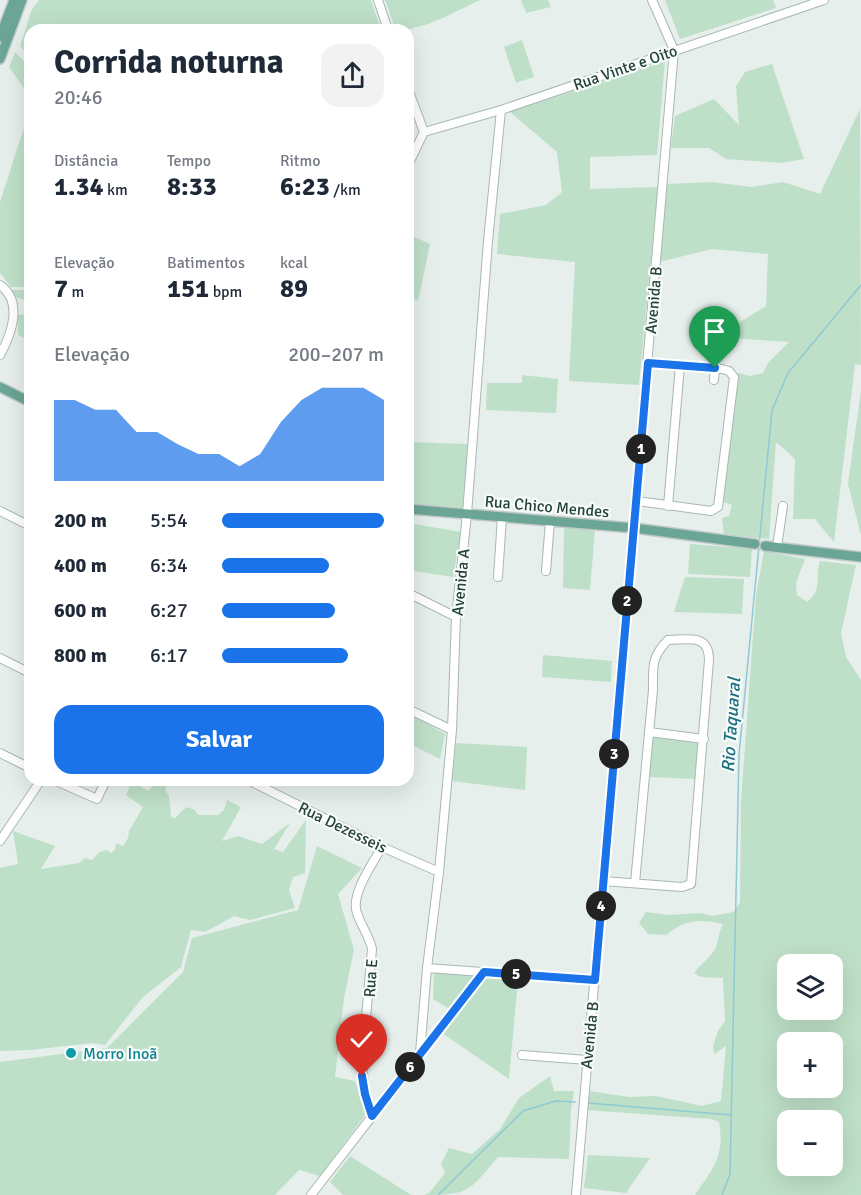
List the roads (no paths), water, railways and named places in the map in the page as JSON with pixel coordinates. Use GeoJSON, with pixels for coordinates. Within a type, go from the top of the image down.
{"type":"FeatureCollection","features":[{"type":"Feature","properties":{"kind":"main road"},"geometry":{"type":"LineString","coordinates":[[0,37],[14,0]]}},
{"type":"Feature","properties":{"kind":"main road"},"geometry":{"type":"LineString","coordinates":[[0,58],[23,0]]}},
{"type":"Feature","properties":{"kind":"main road"},"geometry":{"type":"LineString","coordinates":[[0,387],[24,399]]}},
{"type":"Feature","properties":{"kind":"main road","name":"Rua Chico Mendes"},"geometry":{"type":"LineString","coordinates":[[414,510],[634,528],[861,557]]}},
{"type":"Feature","properties":{"kind":"street"},"geometry":{"type":"LineString","coordinates":[[378,0],[386,24]]}},
{"type":"Feature","properties":{"kind":"street"},"geometry":{"type":"LineString","coordinates":[[652,0],[674,50]]}},
{"type":"Feature","properties":{"kind":"street","name":"Rua Vinte e Oito"},"geometry":{"type":"LineString","coordinates":[[424,132],[501,110],[824,0]]}},
{"type":"Feature","properties":{"kind":"street","name":"Avenida B"},"geometry":{"type":"LineString","coordinates":[[576,1195],[674,50]]}},
{"type":"Feature","properties":{"kind":"street"},"geometry":{"type":"LineString","coordinates":[[414,105],[424,132],[414,153]]}},
{"type":"Feature","properties":{"kind":"street","name":"Avenida A"},"geometry":{"type":"LineString","coordinates":[[420,1053],[452,730],[456,618],[501,110]]}},
{"type":"Feature","properties":{"kind":"street"},"geometry":{"type":"LineString","coordinates":[[0,285],[8,294],[14,314],[13,325],[0,355]]}},
{"type":"Feature","properties":{"kind":"street"},"geometry":{"type":"LineString","coordinates":[[637,501],[711,511],[718,507],[734,378],[729,371],[715,368],[648,363]]}},
{"type":"Feature","properties":{"kind":"street"},"geometry":{"type":"LineString","coordinates":[[668,506],[680,365]]}},
{"type":"Feature","properties":{"kind":"street"},"geometry":{"type":"LineString","coordinates":[[714,380],[715,368]]}},
{"type":"Feature","properties":{"kind":"street"},"geometry":{"type":"LineString","coordinates":[[777,547],[783,506]]}},
{"type":"Feature","properties":{"kind":"street"},"geometry":{"type":"LineString","coordinates":[[0,511],[24,523]]}},
{"type":"Feature","properties":{"kind":"street"},"geometry":{"type":"LineString","coordinates":[[498,577],[501,517]]}},
{"type":"Feature","properties":{"kind":"street"},"geometry":{"type":"LineString","coordinates":[[546,571],[550,521]]}},
{"type":"Feature","properties":{"kind":"street"},"geometry":{"type":"LineString","coordinates":[[414,596],[456,618]]}},
{"type":"Feature","properties":{"kind":"street"},"geometry":{"type":"LineString","coordinates":[[603,881],[682,887],[691,884],[709,653],[705,643],[700,640],[668,640],[658,650],[653,660],[649,732],[635,883]]}},
{"type":"Feature","properties":{"kind":"street"},"geometry":{"type":"LineString","coordinates":[[0,658],[24,670]]}},
{"type":"Feature","properties":{"kind":"street"},"geometry":{"type":"LineString","coordinates":[[414,712],[452,730]]}},
{"type":"Feature","properties":{"kind":"street"},"geometry":{"type":"LineString","coordinates":[[649,732],[704,739]]}},
{"type":"Feature","properties":{"kind":"street"},"geometry":{"type":"LineString","coordinates":[[0,753],[24,765]]}},
{"type":"Feature","properties":{"kind":"street"},"geometry":{"type":"LineString","coordinates":[[0,841],[37,786]]}},
{"type":"Feature","properties":{"kind":"street"},"geometry":{"type":"LineString","coordinates":[[67,786],[96,799],[103,786]]}},
{"type":"Feature","properties":{"kind":"street","name":"Rua Dezesseis"},"geometry":{"type":"LineString","coordinates":[[260,786],[381,847],[439,872]]}},
{"type":"Feature","properties":{"kind":"street","name":"Rua E"},"geometry":{"type":"LineString","coordinates":[[372,1116],[365,1094],[362,1063],[372,949],[367,932],[356,913],[355,901],[381,847]]}},
{"type":"Feature","properties":{"kind":"street"},"geometry":{"type":"LineString","coordinates":[[427,968],[595,980]]}},
{"type":"Feature","properties":{"kind":"street"},"geometry":{"type":"LineString","coordinates":[[311,1195],[484,972]]}},
{"type":"Feature","properties":{"kind":"street"},"geometry":{"type":"LineString","coordinates":[[522,1055],[586,1060]]}},
{"type":"Feature","properties":{"kind":"waterway","name":"Rio Taquaral"},"geometry":{"type":"LineString","coordinates":[[722,1195],[730,1174],[739,755],[772,410],[788,373],[861,285]]}},
{"type":"Feature","properties":{"kind":"waterway"},"geometry":{"type":"LineString","coordinates":[[438,1195],[523,1111],[556,1101],[575,1102]]}},
{"type":"Feature","properties":{"kind":"waterway"},"geometry":{"type":"LineString","coordinates":[[588,1103],[731,1115]]}},
{"type":"Feature","properties":{"kind":"place","name":"Morro Inoã"},"geometry":{"type":"Point","coordinates":[71,1053]}}]}
